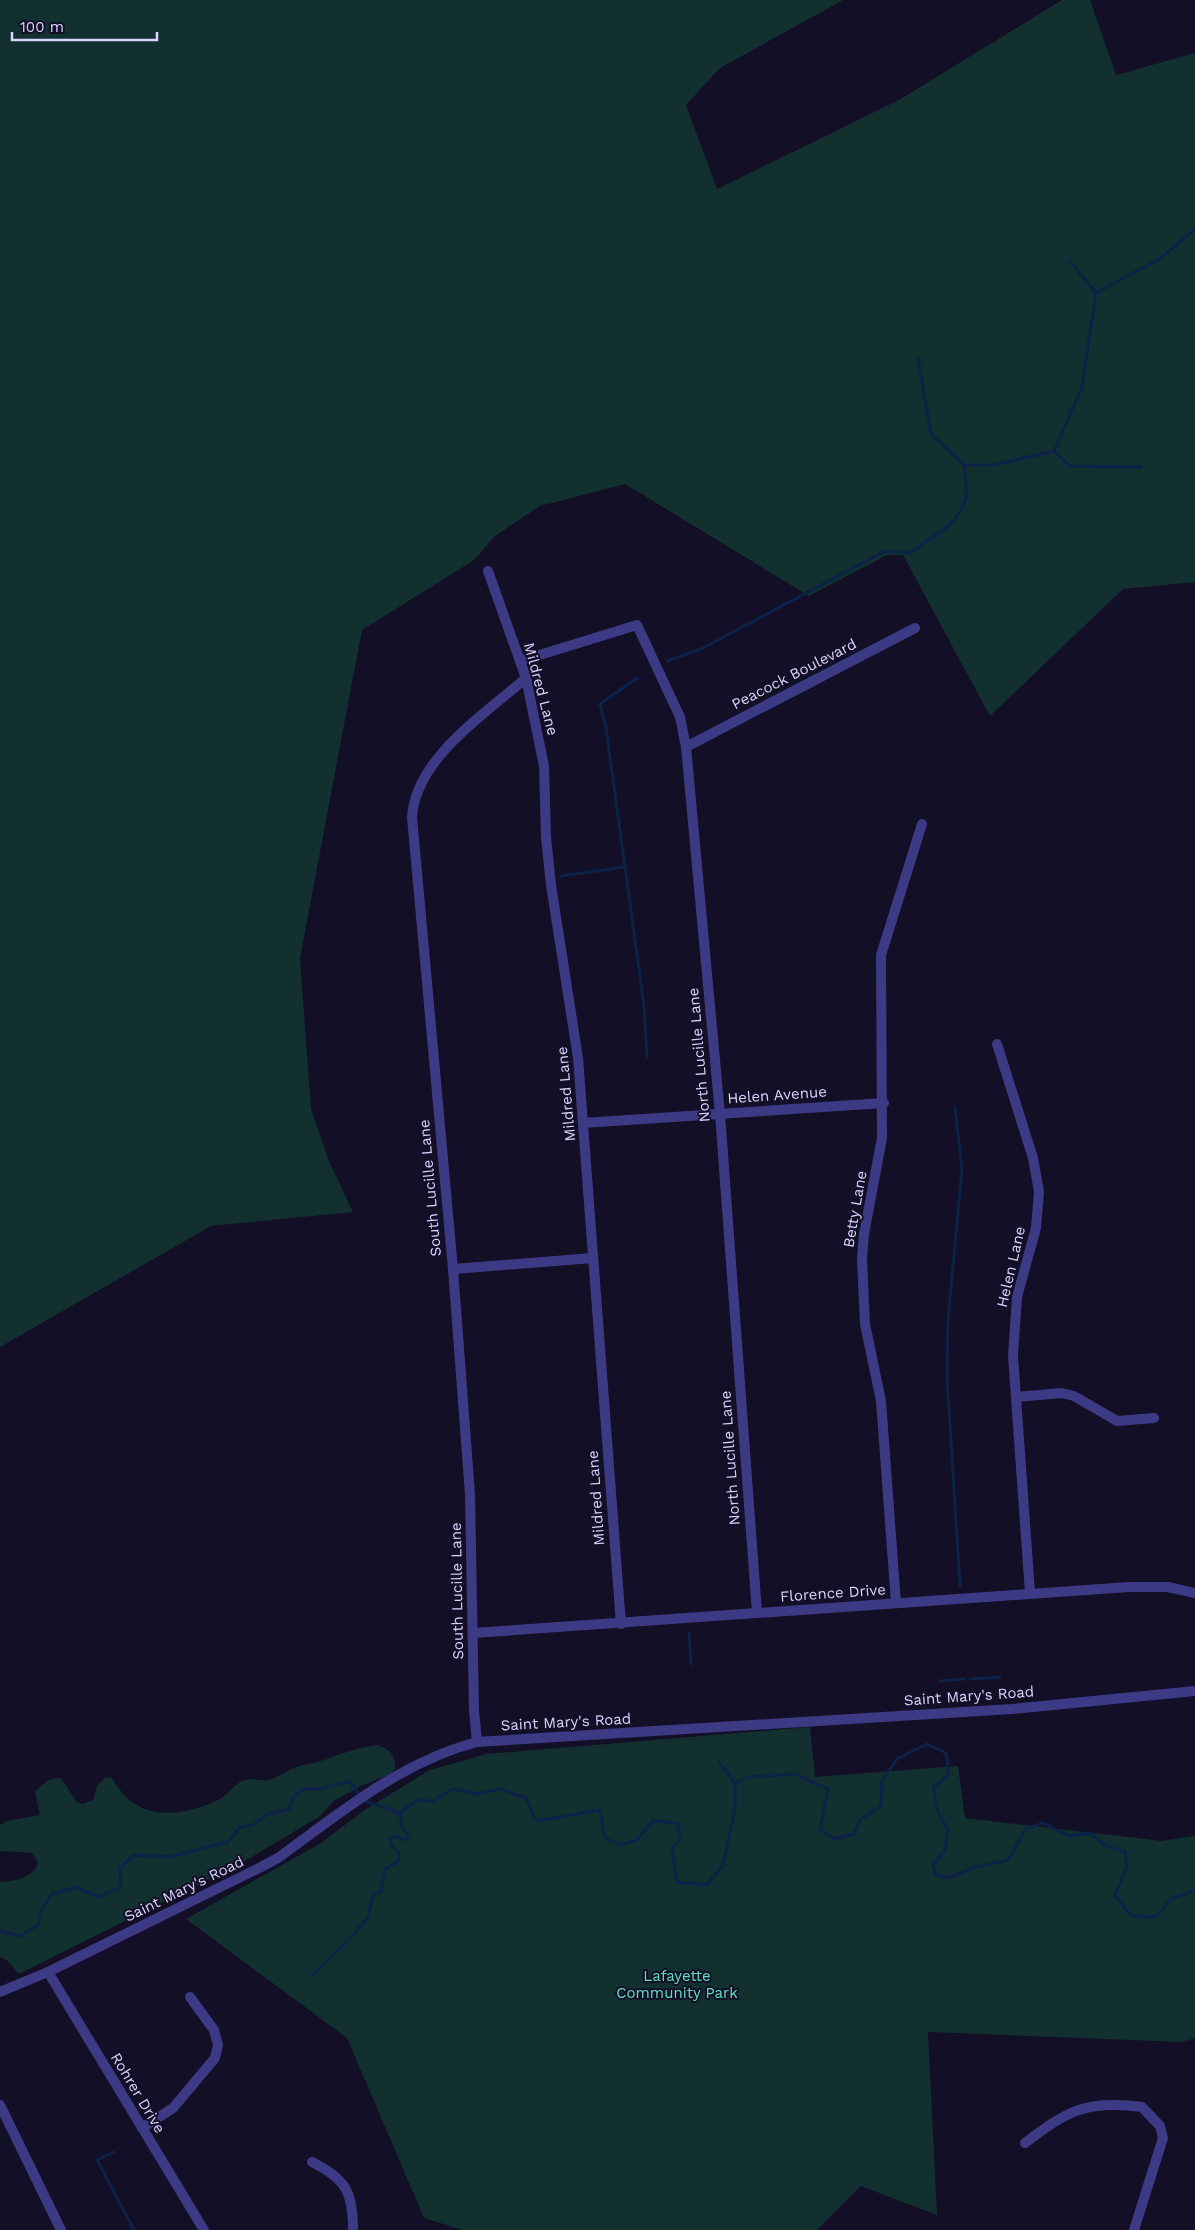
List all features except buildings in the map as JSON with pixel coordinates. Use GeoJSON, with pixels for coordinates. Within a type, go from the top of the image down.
{"type":"FeatureCollection","features":[{"type":"Feature","properties":{"kind":"street","name":"Mildred Lane"},"geometry":{"type":"LineString","coordinates":[[488,571],[526,678],[544,766],[546,837],[551,885],[575,1024],[621,1624]]}},
{"type":"Feature","properties":{"kind":"street","name":"North Lucille Lane"},"geometry":{"type":"LineString","coordinates":[[520,661],[637,625],[680,717],[686,747],[720,1114],[757,1613]]}},
{"type":"Feature","properties":{"kind":"street","name":"Peacock Boulevard"},"geometry":{"type":"LineString","coordinates":[[686,747],[914,628]]}},
{"type":"Feature","properties":{"kind":"street","name":"South Lucille Lane"},"geometry":{"type":"LineString","coordinates":[[477,1742],[474,1711],[470,1494],[453,1269],[413,843],[412,803],[422,779],[439,755],[526,678]]}},
{"type":"Feature","properties":{"kind":"street","name":"Betty Lane"},"geometry":{"type":"LineString","coordinates":[[896,1603],[881,1401],[865,1324],[862,1291],[862,1246],[881,1151],[884,1103],[881,955],[922,824]]}},
{"type":"Feature","properties":{"kind":"street","name":"Helen Lane"},"geometry":{"type":"LineString","coordinates":[[997,1044],[1033,1158],[1039,1192],[1036,1228],[1015,1312],[1013,1356],[1030,1593]]}},
{"type":"Feature","properties":{"kind":"street","name":"Helen Avenue"},"geometry":{"type":"LineString","coordinates":[[583,1123],[884,1103]]}},
{"type":"Feature","properties":{"kind":"street"},"geometry":{"type":"LineString","coordinates":[[453,1269],[593,1258]]}},
{"type":"Feature","properties":{"kind":"street"},"geometry":{"type":"LineString","coordinates":[[1016,1397],[1062,1393],[1074,1396],[1116,1421],[1154,1418]]}},
{"type":"Feature","properties":{"kind":"street","name":"Florence Drive"},"geometry":{"type":"LineString","coordinates":[[473,1633],[621,1624],[1030,1593],[1139,1587],[1168,1587],[1195,1593]]}},
{"type":"Feature","properties":{"kind":"street","name":"Saint Mary's Road"},"geometry":{"type":"LineString","coordinates":[[0,1992],[48,1972],[262,1867],[378,1786],[434,1756],[477,1742],[1012,1709],[1195,1691]]}},
{"type":"Feature","properties":{"kind":"street","name":"Rohrer Drive"},"geometry":{"type":"LineString","coordinates":[[48,1972],[204,2230]]}},
{"type":"Feature","properties":{"kind":"street"},"geometry":{"type":"LineString","coordinates":[[142,2128],[173,2108],[215,2058],[218,2045],[214,2030],[190,1996]]}},
{"type":"Feature","properties":{"kind":"street"},"geometry":{"type":"LineString","coordinates":[[1025,2143],[1072,2110],[1116,2103],[1142,2107],[1160,2126],[1163,2138],[1134,2230]]}},
{"type":"Feature","properties":{"kind":"street"},"geometry":{"type":"LineString","coordinates":[[0,2105],[61,2230]]}},
{"type":"Feature","properties":{"kind":"street"},"geometry":{"type":"LineString","coordinates":[[312,2162],[332,2172],[345,2187],[353,2206],[353,2230]]}},
{"type":"Feature","properties":{"kind":"green space"},"geometry":{"type":"Polygon","coordinates":[[[0,0],[843,0],[720,68],[686,105],[717,189],[899,100],[1062,0],[1090,0],[1116,75],[1195,53],[1195,582],[1123,589],[990,716],[903,555],[887,555],[809,596],[625,484],[540,506],[495,536],[474,560],[362,630],[300,958],[311,1109],[329,1161],[353,1212],[211,1226],[0,1347],[0,0]]]}},
{"type":"Feature","properties":{"kind":"green space","name":"Lafayette Community Park"},"geometry":{"type":"Polygon","coordinates":[[[810,1727],[815,1777],[958,1766],[965,1818],[1162,1841],[1195,1836],[1195,2038],[1182,2042],[928,2032],[937,2215],[861,2186],[817,2230],[463,2230],[424,2218],[347,2038],[186,1919],[321,1843],[366,1809],[430,1770],[486,1754],[810,1727]]]}},
{"type":"Feature","properties":{"kind":"green space"},"geometry":{"type":"Polygon","coordinates":[[[377,1745],[388,1750],[393,1756],[395,1769],[391,1774],[361,1786],[335,1800],[319,1817],[243,1862],[19,1974],[7,1960],[0,1957],[0,1882],[23,1878],[33,1872],[38,1862],[32,1853],[0,1851],[0,1825],[7,1821],[40,1815],[35,1792],[47,1782],[61,1778],[76,1801],[82,1804],[93,1800],[97,1786],[106,1777],[112,1778],[133,1803],[146,1809],[173,1813],[203,1806],[218,1800],[245,1780],[268,1780],[299,1766],[377,1745]]]}},
{"type":"Feature","properties":{"kind":"waterway"},"geometry":{"type":"LineString","coordinates":[[1096,293],[1161,258],[1195,229]]}},
{"type":"Feature","properties":{"kind":"waterway"},"geometry":{"type":"LineString","coordinates":[[964,465],[994,465],[1054,451],[1082,387],[1096,293],[1069,260]]}},
{"type":"Feature","properties":{"kind":"waterway"},"geometry":{"type":"LineString","coordinates":[[667,661],[701,649],[885,551],[911,553],[941,532],[954,520],[960,512],[966,496],[964,465],[931,434],[918,358]]}},
{"type":"Feature","properties":{"kind":"waterway"},"geometry":{"type":"LineString","coordinates":[[1054,451],[1070,466],[1141,467]]}},
{"type":"Feature","properties":{"kind":"waterway"},"geometry":{"type":"LineString","coordinates":[[637,678],[600,704],[606,728],[644,1006],[647,1057]]}},
{"type":"Feature","properties":{"kind":"waterway"},"geometry":{"type":"LineString","coordinates":[[561,876],[625,867]]}},
{"type":"Feature","properties":{"kind":"waterway"},"geometry":{"type":"LineString","coordinates":[[955,1108],[962,1169],[948,1320],[947,1377],[960,1586]]}},
{"type":"Feature","properties":{"kind":"waterway"},"geometry":{"type":"LineString","coordinates":[[689,1633],[691,1664]]}},
{"type":"Feature","properties":{"kind":"waterway"},"geometry":{"type":"LineString","coordinates":[[970,1679],[1000,1677]]}},
{"type":"Feature","properties":{"kind":"waterway"},"geometry":{"type":"LineString","coordinates":[[939,1681],[965,1679]]}},
{"type":"Feature","properties":{"kind":"waterway"},"geometry":{"type":"LineString","coordinates":[[0,1931],[20,1936],[38,1925],[42,1909],[52,1894],[76,1887],[99,1897],[121,1887],[120,1868],[133,1855],[170,1857],[228,1842],[239,1828],[252,1825],[266,1815],[289,1809],[295,1795],[306,1788],[318,1789],[344,1782],[351,1782],[362,1800],[399,1813],[420,1799],[431,1802],[453,1789],[477,1794],[500,1789],[526,1798],[536,1821],[600,1810],[605,1838],[620,1845],[637,1840],[653,1821],[677,1823],[681,1838],[672,1848],[677,1882],[707,1885],[723,1865],[735,1809],[735,1783],[748,1777],[795,1774],[828,1789],[820,1829],[834,1839],[854,1834],[860,1820],[881,1806],[882,1781],[897,1759],[927,1744],[946,1753],[949,1774],[933,1788],[938,1812],[948,1831],[945,1850],[933,1865],[936,1875],[948,1878],[972,1868],[1008,1860],[1026,1829],[1043,1823],[1069,1836],[1090,1833],[1106,1846],[1125,1852],[1127,1867],[1115,1895],[1131,1916],[1156,1917],[1171,1899],[1195,1890]]}},
{"type":"Feature","properties":{"kind":"waterway"},"geometry":{"type":"LineString","coordinates":[[719,1762],[735,1783]]}},
{"type":"Feature","properties":{"kind":"waterway"},"geometry":{"type":"LineString","coordinates":[[311,1976],[349,1940],[368,1917],[373,1894],[381,1892],[385,1869],[397,1862],[400,1855],[391,1845],[390,1840],[395,1836],[406,1840],[408,1835],[403,1829],[399,1813]]}},
{"type":"Feature","properties":{"kind":"waterway"},"geometry":{"type":"LineString","coordinates":[[114,2152],[97,2160],[134,2230]]}}]}
